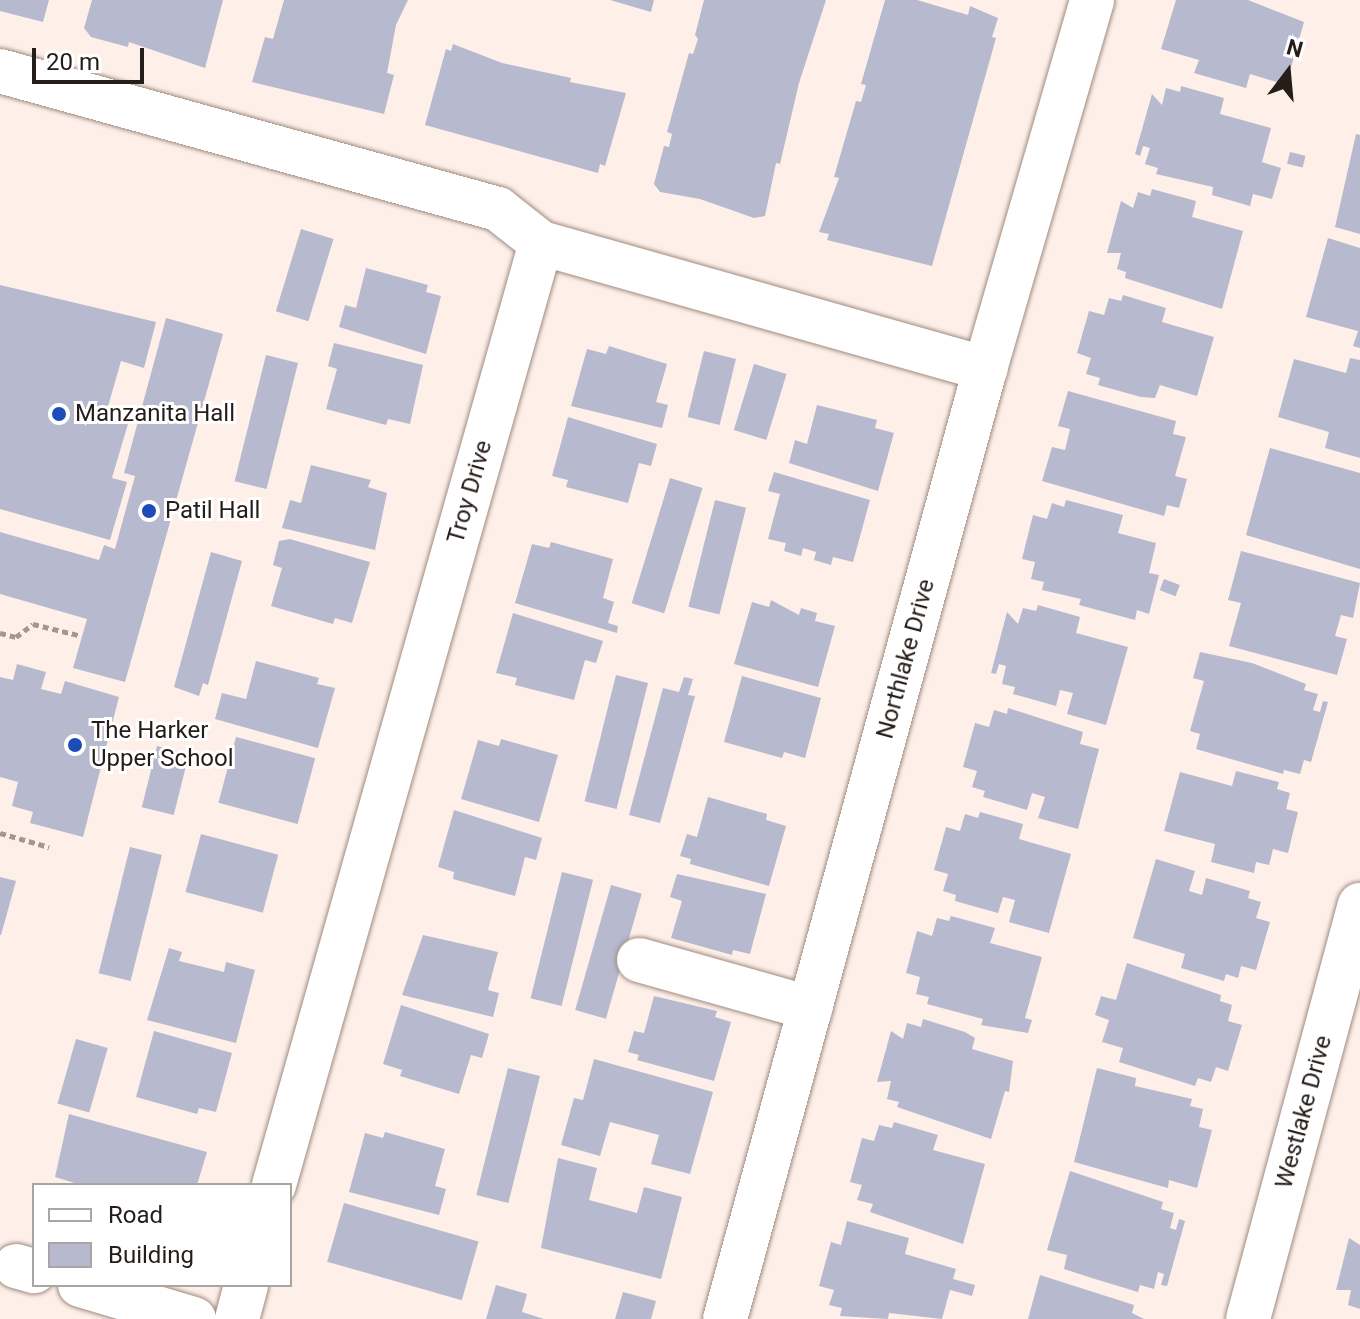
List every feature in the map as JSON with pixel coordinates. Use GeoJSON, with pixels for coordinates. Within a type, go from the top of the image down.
{"type":"FeatureCollection","features":[{"type":"Feature","properties":{"kind":"street","name":"Northlake Drive"},"geometry":{"type":"LineString","coordinates":[[725,1319],[985,369],[1092,0]]}},
{"type":"Feature","properties":{"kind":"street"},"geometry":{"type":"LineString","coordinates":[[0,71],[498,209],[541,243],[985,369]]}},
{"type":"Feature","properties":{"kind":"street","name":"Troy Drive"},"geometry":{"type":"LineString","coordinates":[[275,1183],[541,243]]}},
{"type":"Feature","properties":{"kind":"street","name":"Westlake Drive"},"geometry":{"type":"LineString","coordinates":[[1248,1319],[1360,905]]}},
{"type":"Feature","properties":{"kind":"street"},"geometry":{"type":"LineString","coordinates":[[639,960],[810,1008]]}},
{"type":"Feature","properties":{"kind":"street"},"geometry":{"type":"LineString","coordinates":[[87,1287],[194,1319]]}},
{"type":"Feature","properties":{"kind":"street"},"geometry":{"type":"LineString","coordinates":[[237,1319],[245,1287]]}},
{"type":"Feature","properties":{"kind":"path"},"geometry":{"type":"LineString","coordinates":[[0,633],[16,637],[33,624],[82,636]]}},
{"type":"Feature","properties":{"kind":"path"},"geometry":{"type":"LineString","coordinates":[[0,833],[49,847]]}},
{"type":"Feature","properties":{"kind":"building"},"geometry":{"type":"Polygon","coordinates":[[[0,0],[49,0],[43,22],[0,11],[0,0]]]}},
{"type":"Feature","properties":{"kind":"building"},"geometry":{"type":"Polygon","coordinates":[[[92,0],[223,0],[205,68],[129,42],[128,47],[91,37],[84,28],[92,0]]]}},
{"type":"Feature","properties":{"kind":"building"},"geometry":{"type":"Polygon","coordinates":[[[284,0],[408,0],[396,25],[387,73],[394,75],[384,114],[252,82],[265,37],[273,39],[284,0]]]}},
{"type":"Feature","properties":{"kind":"building"},"geometry":{"type":"Polygon","coordinates":[[[610,0],[654,0],[651,12],[610,0]]]}},
{"type":"Feature","properties":{"kind":"building"},"geometry":{"type":"Polygon","coordinates":[[[704,0],[826,0],[799,83],[780,164],[776,163],[765,216],[754,218],[700,199],[660,192],[654,184],[664,146],[669,147],[672,134],[667,132],[689,53],[693,54],[698,39],[695,35],[704,0]]]}},
{"type":"Feature","properties":{"kind":"building"},"geometry":{"type":"Polygon","coordinates":[[[885,0],[917,0],[968,15],[970,6],[998,18],[992,37],[996,38],[932,266],[827,240],[829,234],[819,232],[839,178],[834,177],[856,101],[861,102],[866,85],[861,84],[885,0]]]}},
{"type":"Feature","properties":{"kind":"building"},"geometry":{"type":"Polygon","coordinates":[[[1176,0],[1248,0],[1304,22],[1286,85],[1250,74],[1246,88],[1194,73],[1199,60],[1161,49],[1176,0]]]}},
{"type":"Feature","properties":{"kind":"building"},"geometry":{"type":"Polygon","coordinates":[[[453,44],[502,63],[571,78],[570,82],[626,93],[605,166],[600,164],[598,173],[425,125],[446,49],[451,51],[453,44]]]}},
{"type":"Feature","properties":{"kind":"building"},"geometry":{"type":"Polygon","coordinates":[[[1181,86],[1224,98],[1220,114],[1271,128],[1262,162],[1281,168],[1272,199],[1253,194],[1250,206],[1212,195],[1213,187],[1156,174],[1158,168],[1145,164],[1150,148],[1143,146],[1140,156],[1135,154],[1152,94],[1162,105],[1166,88],[1180,92],[1181,86]]]}},
{"type":"Feature","properties":{"kind":"building"},"geometry":{"type":"Polygon","coordinates":[[[1356,134],[1360,135],[1360,234],[1335,227],[1356,134]]]}},
{"type":"Feature","properties":{"kind":"building"},"geometry":{"type":"Polygon","coordinates":[[[1290,152],[1306,156],[1303,168],[1287,164],[1290,152]]]}},
{"type":"Feature","properties":{"kind":"building"},"geometry":{"type":"Polygon","coordinates":[[[1152,189],[1196,201],[1192,217],[1243,231],[1222,309],[1125,278],[1126,272],[1117,269],[1121,253],[1107,253],[1121,201],[1133,208],[1138,192],[1150,196],[1152,189]]]}},
{"type":"Feature","properties":{"kind":"building"},"geometry":{"type":"Polygon","coordinates":[[[301,229],[334,239],[308,321],[276,311],[301,229]]]}},
{"type":"Feature","properties":{"kind":"building"},"geometry":{"type":"Polygon","coordinates":[[[1328,238],[1360,248],[1360,348],[1353,346],[1358,331],[1306,317],[1328,238]]]}},
{"type":"Feature","properties":{"kind":"building"},"geometry":{"type":"Polygon","coordinates":[[[366,268],[428,285],[426,292],[441,296],[426,354],[339,327],[345,305],[356,308],[366,268]]]}},
{"type":"Feature","properties":{"kind":"building","name":"Manzanita Hall"},"geometry":{"type":"Polygon","coordinates":[[[0,285],[156,322],[144,368],[121,361],[107,410],[130,417],[112,478],[127,482],[110,540],[0,509],[0,285]]]}},
{"type":"Feature","properties":{"kind":"building"},"geometry":{"type":"Polygon","coordinates":[[[1123,295],[1166,308],[1162,322],[1214,337],[1197,396],[1160,385],[1155,398],[1141,397],[1098,385],[1100,378],[1086,374],[1091,358],[1077,353],[1089,311],[1104,315],[1109,298],[1121,301],[1123,295]]]}},
{"type":"Feature","properties":{"kind":"building","name":"Patil Hall"},"geometry":{"type":"Polygon","coordinates":[[[166,318],[223,334],[125,682],[73,668],[87,619],[0,594],[0,532],[99,560],[104,545],[115,549],[135,476],[124,473],[166,318]]]}},
{"type":"Feature","properties":{"kind":"building"},"geometry":{"type":"Polygon","coordinates":[[[334,343],[423,365],[410,424],[388,419],[386,425],[326,409],[337,369],[328,366],[334,343]]]}},
{"type":"Feature","properties":{"kind":"building"},"geometry":{"type":"Polygon","coordinates":[[[609,346],[667,364],[656,402],[668,405],[662,428],[571,406],[587,349],[606,354],[609,346]]]}},
{"type":"Feature","properties":{"kind":"building"},"geometry":{"type":"Polygon","coordinates":[[[704,351],[736,359],[720,425],[688,417],[704,351]]]}},
{"type":"Feature","properties":{"kind":"building"},"geometry":{"type":"Polygon","coordinates":[[[266,355],[298,363],[267,489],[235,481],[266,355]]]}},
{"type":"Feature","properties":{"kind":"building"},"geometry":{"type":"Polygon","coordinates":[[[1350,358],[1360,360],[1360,458],[1325,448],[1329,432],[1278,417],[1294,359],[1346,373],[1350,358]]]}},
{"type":"Feature","properties":{"kind":"building"},"geometry":{"type":"Polygon","coordinates":[[[754,364],[787,374],[766,440],[734,430],[754,364]]]}},
{"type":"Feature","properties":{"kind":"building"},"geometry":{"type":"Polygon","coordinates":[[[1068,391],[1176,421],[1173,434],[1186,437],[1175,476],[1187,479],[1179,508],[1167,505],[1164,516],[1042,481],[1052,447],[1065,450],[1070,429],[1058,426],[1068,391]]]}},
{"type":"Feature","properties":{"kind":"building"},"geometry":{"type":"Polygon","coordinates":[[[817,405],[877,420],[875,428],[894,433],[878,491],[789,463],[795,440],[807,444],[817,405]]]}},
{"type":"Feature","properties":{"kind":"building"},"geometry":{"type":"Polygon","coordinates":[[[568,417],[657,444],[651,466],[639,463],[628,503],[566,487],[568,480],[552,476],[568,417]]]}},
{"type":"Feature","properties":{"kind":"building"},"geometry":{"type":"Polygon","coordinates":[[[1270,448],[1360,473],[1360,569],[1246,535],[1270,448]]]}},
{"type":"Feature","properties":{"kind":"building"},"geometry":{"type":"Polygon","coordinates":[[[311,465],[371,480],[368,487],[387,493],[375,550],[282,528],[290,500],[301,503],[311,465]]]}},
{"type":"Feature","properties":{"kind":"building"},"geometry":{"type":"Polygon","coordinates":[[[774,472],[870,500],[853,562],[833,557],[831,565],[814,560],[816,552],[803,548],[801,556],[784,551],[786,543],[768,539],[780,494],[768,491],[774,472]]]}},
{"type":"Feature","properties":{"kind":"building"},"geometry":{"type":"Polygon","coordinates":[[[670,478],[703,488],[664,613],[632,603],[670,478]]]}},
{"type":"Feature","properties":{"kind":"building"},"geometry":{"type":"Polygon","coordinates":[[[715,500],[746,508],[719,614],[688,607],[715,500]]]}},
{"type":"Feature","properties":{"kind":"building"},"geometry":{"type":"Polygon","coordinates":[[[1066,500],[1123,515],[1118,533],[1156,543],[1149,573],[1159,575],[1149,614],[1137,610],[1135,620],[1079,605],[1081,599],[1042,590],[1044,582],[1031,579],[1035,562],[1022,559],[1033,515],[1047,519],[1052,503],[1064,507],[1066,500]]]}},
{"type":"Feature","properties":{"kind":"building"},"geometry":{"type":"Polygon","coordinates":[[[290,539],[370,562],[352,623],[335,618],[333,624],[271,606],[282,568],[273,565],[279,541],[290,539]]]}},
{"type":"Feature","properties":{"kind":"building"},"geometry":{"type":"Polygon","coordinates":[[[551,542],[613,559],[603,598],[614,602],[608,623],[618,626],[617,633],[515,603],[532,544],[549,548],[551,542]]]}},
{"type":"Feature","properties":{"kind":"building"},"geometry":{"type":"Polygon","coordinates":[[[1241,551],[1360,583],[1353,618],[1341,615],[1335,636],[1347,639],[1337,675],[1229,646],[1241,603],[1228,600],[1241,551]]]}},
{"type":"Feature","properties":{"kind":"building"},"geometry":{"type":"Polygon","coordinates":[[[211,552],[242,561],[208,685],[203,683],[199,696],[174,687],[211,552]]]}},
{"type":"Feature","properties":{"kind":"building"},"geometry":{"type":"Polygon","coordinates":[[[1164,579],[1180,585],[1176,596],[1160,590],[1164,579]]]}},
{"type":"Feature","properties":{"kind":"building"},"geometry":{"type":"Polygon","coordinates":[[[771,600],[799,615],[801,608],[817,613],[815,621],[835,626],[818,687],[734,664],[752,602],[769,607],[771,600]]]}},
{"type":"Feature","properties":{"kind":"building"},"geometry":{"type":"Polygon","coordinates":[[[1038,605],[1080,617],[1076,633],[1128,647],[1106,725],[1067,714],[1073,693],[1060,690],[1056,706],[1013,694],[1015,687],[1002,684],[1006,666],[999,664],[996,674],[991,673],[1007,612],[1018,624],[1023,608],[1036,611],[1038,605]]]}},
{"type":"Feature","properties":{"kind":"building"},"geometry":{"type":"Polygon","coordinates":[[[513,613],[603,641],[596,663],[585,660],[574,700],[515,685],[517,678],[496,673],[513,613]]]}},
{"type":"Feature","properties":{"kind":"building"},"geometry":{"type":"Polygon","coordinates":[[[1200,652],[1252,663],[1306,684],[1304,690],[1318,694],[1313,710],[1320,712],[1323,701],[1328,702],[1311,762],[1304,760],[1300,774],[1284,770],[1283,774],[1196,749],[1200,734],[1190,731],[1204,681],[1193,678],[1200,652]]]}},
{"type":"Feature","properties":{"kind":"building"},"geometry":{"type":"Polygon","coordinates":[[[256,661],[319,678],[317,684],[335,688],[318,748],[215,719],[222,693],[246,699],[256,661]]]}},
{"type":"Feature","properties":{"kind":"building"},"geometry":{"type":"Polygon","coordinates":[[[17,664],[46,672],[41,689],[61,694],[65,681],[119,697],[83,837],[30,823],[33,812],[12,806],[18,782],[0,777],[0,677],[13,680],[17,664]]]}},
{"type":"Feature","properties":{"kind":"building"},"geometry":{"type":"Polygon","coordinates":[[[616,675],[648,683],[617,809],[585,801],[616,675]]]}},
{"type":"Feature","properties":{"kind":"building"},"geometry":{"type":"Polygon","coordinates":[[[742,676],[821,698],[805,758],[784,752],[782,758],[724,742],[742,676]]]}},
{"type":"Feature","properties":{"kind":"building"},"geometry":{"type":"Polygon","coordinates":[[[684,677],[693,679],[688,695],[695,696],[660,823],[629,815],[663,688],[679,692],[684,677]]]}},
{"type":"Feature","properties":{"kind":"building"},"geometry":{"type":"Polygon","coordinates":[[[1008,708],[1083,732],[1080,744],[1099,749],[1078,829],[1038,818],[1045,797],[1032,793],[1027,810],[983,797],[985,791],[972,787],[977,771],[963,767],[975,723],[989,727],[994,710],[1007,714],[1008,708]]]}},
{"type":"Feature","properties":{"kind":"building"},"geometry":{"type":"Polygon","coordinates":[[[236,737],[315,758],[298,824],[218,803],[236,737]]]}},
{"type":"Feature","properties":{"kind":"building"},"geometry":{"type":"Polygon","coordinates":[[[501,739],[558,755],[539,822],[461,799],[478,740],[499,746],[501,739]]]}},
{"type":"Feature","properties":{"kind":"building"},"geometry":{"type":"Polygon","coordinates":[[[157,746],[189,754],[174,815],[142,807],[157,746]]]}},
{"type":"Feature","properties":{"kind":"building"},"geometry":{"type":"Polygon","coordinates":[[[1236,771],[1279,782],[1277,789],[1290,793],[1286,809],[1298,812],[1288,853],[1273,849],[1269,865],[1256,862],[1254,873],[1211,862],[1215,844],[1164,831],[1180,772],[1232,786],[1236,771]]]}},
{"type":"Feature","properties":{"kind":"building"},"geometry":{"type":"Polygon","coordinates":[[[708,797],[767,814],[766,820],[786,826],[769,886],[690,864],[691,859],[680,856],[687,834],[697,837],[708,797]]]}},
{"type":"Feature","properties":{"kind":"building"},"geometry":{"type":"Polygon","coordinates":[[[454,810],[542,838],[536,860],[525,857],[515,896],[453,879],[454,872],[438,867],[454,810]]]}},
{"type":"Feature","properties":{"kind":"building"},"geometry":{"type":"Polygon","coordinates":[[[980,812],[1023,824],[1019,839],[1071,854],[1049,933],[1009,922],[1015,900],[1003,897],[998,913],[955,901],[956,895],[943,891],[948,874],[934,870],[946,827],[960,831],[965,814],[978,818],[980,812]]]}},
{"type":"Feature","properties":{"kind":"building"},"geometry":{"type":"Polygon","coordinates":[[[201,834],[278,855],[263,913],[185,892],[201,834]]]}},
{"type":"Feature","properties":{"kind":"building"},"geometry":{"type":"Polygon","coordinates":[[[130,847],[162,855],[131,981],[99,973],[130,847]]]}},
{"type":"Feature","properties":{"kind":"building"},"geometry":{"type":"Polygon","coordinates":[[[1156,859],[1195,871],[1189,891],[1202,895],[1206,878],[1250,891],[1248,898],[1261,902],[1256,918],[1270,922],[1256,970],[1241,966],[1238,978],[1226,974],[1224,981],[1181,968],[1185,954],[1133,938],[1156,859]]]}},
{"type":"Feature","properties":{"kind":"building"},"geometry":{"type":"Polygon","coordinates":[[[562,872],[593,880],[562,1006],[531,998],[562,872]]]}},
{"type":"Feature","properties":{"kind":"building"},"geometry":{"type":"Polygon","coordinates":[[[677,874],[766,894],[750,954],[733,950],[732,955],[671,938],[682,901],[670,897],[677,874]]]}},
{"type":"Feature","properties":{"kind":"building"},"geometry":{"type":"Polygon","coordinates":[[[0,877],[16,881],[1,935],[0,935],[0,877]]]}},
{"type":"Feature","properties":{"kind":"building"},"geometry":{"type":"Polygon","coordinates":[[[611,885],[642,894],[606,1019],[575,1010],[611,885]]]}},
{"type":"Feature","properties":{"kind":"building"},"geometry":{"type":"Polygon","coordinates":[[[951,916],[995,928],[990,943],[1042,957],[1025,1018],[1032,1020],[1028,1033],[981,1025],[983,1019],[927,1004],[929,997],[916,994],[920,977],[906,973],[917,931],[932,936],[937,918],[949,921],[951,916]]]}},
{"type":"Feature","properties":{"kind":"building"},"geometry":{"type":"Polygon","coordinates":[[[423,935],[498,952],[488,990],[499,993],[493,1017],[402,995],[423,935]]]}},
{"type":"Feature","properties":{"kind":"building"},"geometry":{"type":"Polygon","coordinates":[[[169,948],[182,952],[179,961],[224,972],[226,962],[255,970],[236,1043],[147,1020],[169,948]]]}},
{"type":"Feature","properties":{"kind":"building"},"geometry":{"type":"Polygon","coordinates":[[[1127,963],[1221,995],[1220,1001],[1232,1005],[1228,1021],[1242,1025],[1228,1071],[1216,1067],[1211,1082],[1198,1078],[1195,1086],[1119,1062],[1123,1048],[1102,1042],[1109,1020],[1095,1015],[1101,996],[1116,1000],[1127,963]]]}},
{"type":"Feature","properties":{"kind":"building"},"geometry":{"type":"Polygon","coordinates":[[[654,996],[717,1011],[715,1017],[731,1022],[714,1081],[637,1060],[639,1055],[628,1052],[634,1031],[644,1033],[654,996]]]}},
{"type":"Feature","properties":{"kind":"building"},"geometry":{"type":"Polygon","coordinates":[[[401,1005],[489,1034],[482,1058],[471,1055],[459,1094],[400,1076],[402,1070],[383,1064],[401,1005]]]}},
{"type":"Feature","properties":{"kind":"building"},"geometry":{"type":"Polygon","coordinates":[[[923,1019],[975,1038],[972,1049],[1013,1061],[1009,1092],[1005,1091],[991,1139],[897,1107],[899,1102],[887,1099],[891,1081],[877,1082],[891,1031],[903,1039],[907,1023],[921,1027],[923,1019]]]}},
{"type":"Feature","properties":{"kind":"building"},"geometry":{"type":"Polygon","coordinates":[[[154,1031],[232,1053],[216,1112],[199,1108],[197,1114],[136,1097],[154,1031]]]}},
{"type":"Feature","properties":{"kind":"building"},"geometry":{"type":"Polygon","coordinates":[[[76,1039],[108,1048],[89,1113],[58,1103],[76,1039]]]}},
{"type":"Feature","properties":{"kind":"building"},"geometry":{"type":"Polygon","coordinates":[[[594,1059],[713,1092],[690,1174],[651,1164],[659,1135],[610,1122],[600,1156],[561,1145],[574,1098],[583,1100],[594,1059]]]}},
{"type":"Feature","properties":{"kind":"building"},"geometry":{"type":"Polygon","coordinates":[[[508,1068],[540,1076],[508,1203],[476,1195],[508,1068]]]}},
{"type":"Feature","properties":{"kind":"building"},"geometry":{"type":"Polygon","coordinates":[[[1097,1068],[1136,1078],[1135,1086],[1192,1099],[1190,1106],[1203,1109],[1199,1127],[1212,1130],[1197,1188],[1169,1180],[1168,1188],[1074,1162],[1097,1068]]]}},
{"type":"Feature","properties":{"kind":"building"},"geometry":{"type":"Polygon","coordinates":[[[69,1114],[207,1152],[198,1183],[74,1183],[55,1177],[69,1114]]]}},
{"type":"Feature","properties":{"kind":"building"},"geometry":{"type":"Polygon","coordinates":[[[894,1122],[938,1135],[933,1150],[985,1164],[963,1244],[870,1212],[873,1204],[857,1200],[862,1185],[850,1182],[862,1138],[874,1141],[879,1125],[892,1128],[894,1122]]]}},
{"type":"Feature","properties":{"kind":"building"},"geometry":{"type":"Polygon","coordinates":[[[385,1132],[445,1149],[435,1186],[446,1189],[439,1215],[349,1192],[365,1133],[383,1138],[385,1132]]]}},
{"type":"Feature","properties":{"kind":"building"},"geometry":{"type":"Polygon","coordinates":[[[558,1158],[597,1168],[589,1200],[637,1213],[644,1187],[682,1197],[661,1279],[541,1248],[558,1158]]]}},
{"type":"Feature","properties":{"kind":"building"},"geometry":{"type":"Polygon","coordinates":[[[1070,1171],[1163,1202],[1161,1209],[1174,1213],[1170,1228],[1176,1230],[1179,1219],[1185,1221],[1167,1286],[1161,1285],[1164,1274],[1158,1272],[1154,1289],[1140,1285],[1138,1292],[1064,1269],[1067,1255],[1047,1250],[1070,1171]]]}},
{"type":"Feature","properties":{"kind":"building"},"geometry":{"type":"Polygon","coordinates":[[[344,1203],[479,1242],[462,1300],[327,1262],[344,1203]]]}},
{"type":"Feature","properties":{"kind":"building"},"geometry":{"type":"Polygon","coordinates":[[[847,1221],[909,1238],[905,1254],[956,1269],[953,1279],[975,1285],[972,1296],[950,1290],[942,1319],[889,1313],[888,1319],[840,1316],[842,1308],[829,1305],[834,1290],[819,1286],[831,1242],[841,1245],[847,1221]]]}},
{"type":"Feature","properties":{"kind":"building"},"geometry":{"type":"Polygon","coordinates":[[[1349,1238],[1360,1245],[1360,1309],[1348,1305],[1351,1290],[1336,1290],[1349,1238]]]}},
{"type":"Feature","properties":{"kind":"building"},"geometry":{"type":"Polygon","coordinates":[[[1040,1275],[1134,1305],[1132,1313],[1144,1319],[1028,1319],[1040,1275]]]}},
{"type":"Feature","properties":{"kind":"building"},"geometry":{"type":"Polygon","coordinates":[[[496,1285],[527,1294],[522,1312],[544,1319],[486,1319],[496,1285]]]}},
{"type":"Feature","properties":{"kind":"building"},"geometry":{"type":"Polygon","coordinates":[[[623,1292],[656,1301],[651,1319],[615,1319],[623,1292]]]}},
{"type":"Feature","properties":{"kind":"place","name":"Manzanita Hall"},"geometry":{"type":"Point","coordinates":[59,414]}},
{"type":"Feature","properties":{"kind":"place","name":"Patil Hall"},"geometry":{"type":"Point","coordinates":[149,511]}},
{"type":"Feature","properties":{"kind":"place","name":"The Harker Upper School"},"geometry":{"type":"Point","coordinates":[75,745]}}]}
